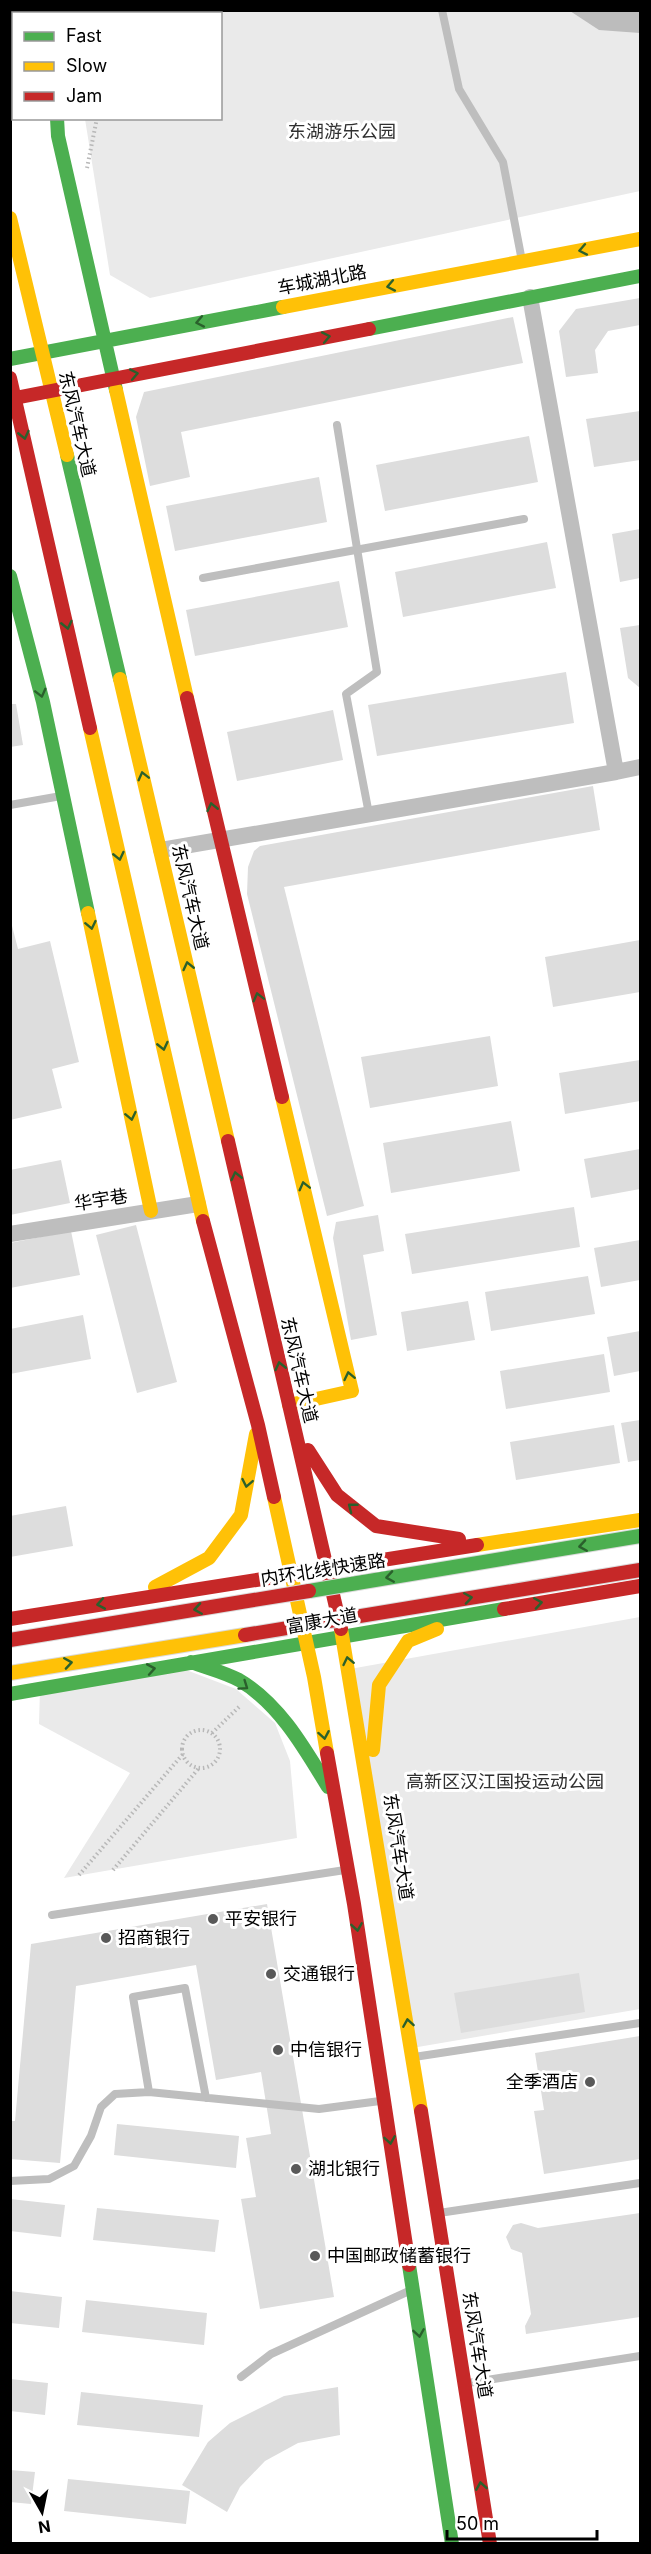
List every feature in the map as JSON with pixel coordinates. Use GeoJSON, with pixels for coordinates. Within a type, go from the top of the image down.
{"type":"FeatureCollection","features":[{"type":"Feature","properties":{"kind":"main road"},"geometry":{"type":"LineString","coordinates":[[57,120],[58,136],[112,379],[352,1391],[288,1405]]}},
{"type":"Feature","properties":{"kind":"main road","name":"东风汽车大道"},"geometry":{"type":"LineString","coordinates":[[10,218],[161,850],[343,1636],[370,1783],[490,2544]]}},
{"type":"Feature","properties":{"kind":"main road","name":"车城湖北路"},"geometry":{"type":"LineString","coordinates":[[10,359],[42,351],[640,239]]}},
{"type":"Feature","properties":{"kind":"main road"},"geometry":{"type":"LineString","coordinates":[[15,398],[640,276]]}},
{"type":"Feature","properties":{"kind":"main road"},"geometry":{"type":"LineString","coordinates":[[10,378],[198,1204],[258,1425],[306,1642],[348,1869],[452,2544]]}},
{"type":"Feature","properties":{"kind":"main road"},"geometry":{"type":"LineString","coordinates":[[10,576],[43,702],[64,795],[151,1211]]}},
{"type":"Feature","properties":{"kind":"main road"},"geometry":{"type":"LineString","coordinates":[[136,1598],[209,1558],[241,1515],[258,1425]]}},
{"type":"Feature","properties":{"kind":"main road"},"geometry":{"type":"LineString","coordinates":[[295,1429],[337,1495],[376,1526],[486,1543]]}},
{"type":"Feature","properties":{"kind":"main road"},"geometry":{"type":"LineString","coordinates":[[10,1619],[291,1572],[640,1520]]}},
{"type":"Feature","properties":{"kind":"main road","name":"内环北线快速路"},"geometry":{"type":"LineString","coordinates":[[10,1640],[640,1536]]}},
{"type":"Feature","properties":{"kind":"main road"},"geometry":{"type":"LineString","coordinates":[[10,1673],[640,1570]]}},
{"type":"Feature","properties":{"kind":"main road","name":"富康大道"},"geometry":{"type":"LineString","coordinates":[[10,1694],[640,1586]]}},
{"type":"Feature","properties":{"kind":"main road"},"geometry":{"type":"LineString","coordinates":[[370,1783],[379,1685],[408,1641],[478,1613]]}},
{"type":"Feature","properties":{"kind":"main road"},"geometry":{"type":"LineString","coordinates":[[190,1662],[241,1682],[279,1715],[305,1748],[336,1801]]}},
{"type":"Feature","properties":{"kind":"street"},"geometry":{"type":"LineString","coordinates":[[530,297],[616,772]]}},
{"type":"Feature","properties":{"kind":"street"},"geometry":{"type":"LineString","coordinates":[[161,850],[640,767]]}},
{"type":"Feature","properties":{"kind":"street","name":"华宇巷"},"geometry":{"type":"LineString","coordinates":[[10,1233],[198,1204]]}},
{"type":"Feature","properties":{"kind":"lane"},"geometry":{"type":"LineString","coordinates":[[442,10],[459,89],[503,162],[522,261]]}},
{"type":"Feature","properties":{"kind":"lane"},"geometry":{"type":"LineString","coordinates":[[337,425],[377,672],[346,694],[369,814]]}},
{"type":"Feature","properties":{"kind":"lane"},"geometry":{"type":"LineString","coordinates":[[203,578],[524,519]]}},
{"type":"Feature","properties":{"kind":"lane"},"geometry":{"type":"LineString","coordinates":[[10,805],[64,795]]}},
{"type":"Feature","properties":{"kind":"lane"},"geometry":{"type":"LineString","coordinates":[[52,1915],[348,1869]]}},
{"type":"Feature","properties":{"kind":"lane"},"geometry":{"type":"LineString","coordinates":[[149,2092],[133,1996],[185,1988],[206,2098]]}},
{"type":"Feature","properties":{"kind":"lane"},"geometry":{"type":"LineString","coordinates":[[413,2057],[640,2023]]}},
{"type":"Feature","properties":{"kind":"lane"},"geometry":{"type":"LineString","coordinates":[[10,2181],[49,2179],[74,2166],[91,2136],[100,2107],[115,2094],[149,2092],[320,2109],[384,2100]]}},
{"type":"Feature","properties":{"kind":"lane"},"geometry":{"type":"LineString","coordinates":[[438,2214],[640,2183]]}},
{"type":"Feature","properties":{"kind":"lane"},"geometry":{"type":"LineString","coordinates":[[241,2377],[271,2354],[413,2289]]}},
{"type":"Feature","properties":{"kind":"lane"},"geometry":{"type":"LineString","coordinates":[[465,2384],[640,2356]]}},
{"type":"Feature","properties":{"kind":"path"},"geometry":{"type":"LineString","coordinates":[[213,1733],[254,1693]]}},
{"type":"Feature","properties":{"kind":"path"},"geometry":{"type":"LineString","coordinates":[[201,1730],[213,1733],[220,1743],[219,1756],[211,1766],[199,1768],[188,1763],[183,1754],[182,1745],[189,1734],[201,1730]]}},
{"type":"Feature","properties":{"kind":"path"},"geometry":{"type":"LineString","coordinates":[[79,1875],[183,1754]]}},
{"type":"Feature","properties":{"kind":"path"},"geometry":{"type":"LineString","coordinates":[[113,1870],[199,1768]]}},
{"type":"Feature","properties":{"kind":"green space","name":"东湖游乐公园"},"geometry":{"type":"Polygon","coordinates":[[[640,11],[640,191],[150,298],[110,275],[85,120],[222,120],[222,12],[71,12],[640,11]]]}},
{"type":"Feature","properties":{"kind":"green space","name":"高新区汉江国投运动公园"},"geometry":{"type":"Polygon","coordinates":[[[640,1617],[640,2009],[412,2048],[350,1669],[640,1617]]]}},
{"type":"Feature","properties":{"kind":"green space"},"geometry":{"type":"Polygon","coordinates":[[[173,1665],[236,1689],[275,1723],[290,1761],[297,1838],[64,1878],[130,1773],[39,1724],[40,1689],[173,1665]]]}},
{"type":"Feature","properties":{"kind":"shaded area"},"geometry":{"type":"Polygon","coordinates":[[[570,11],[640,11],[640,33],[599,30],[570,11]]]}},
{"type":"Feature","properties":{"kind":"building"},"geometry":{"type":"Polygon","coordinates":[[[640,298],[640,325],[608,331],[595,350],[598,373],[566,377],[559,331],[576,309],[640,298]]]}},
{"type":"Feature","properties":{"kind":"building"},"geometry":{"type":"Polygon","coordinates":[[[513,317],[523,363],[181,432],[190,477],[150,486],[136,417],[144,392],[513,317]]]}},
{"type":"Feature","properties":{"kind":"building"},"geometry":{"type":"Polygon","coordinates":[[[640,411],[640,460],[594,467],[586,419],[640,411]]]}},
{"type":"Feature","properties":{"kind":"building"},"geometry":{"type":"Polygon","coordinates":[[[529,436],[538,482],[385,511],[376,465],[529,436]]]}},
{"type":"Feature","properties":{"kind":"building"},"geometry":{"type":"Polygon","coordinates":[[[319,477],[327,522],[175,551],[166,506],[319,477]]]}},
{"type":"Feature","properties":{"kind":"building"},"geometry":{"type":"Polygon","coordinates":[[[640,529],[640,578],[620,582],[612,534],[640,529]]]}},
{"type":"Feature","properties":{"kind":"building"},"geometry":{"type":"Polygon","coordinates":[[[547,542],[556,588],[403,617],[395,572],[547,542]]]}},
{"type":"Feature","properties":{"kind":"building"},"geometry":{"type":"Polygon","coordinates":[[[339,581],[348,627],[195,656],[186,610],[339,581]]]}},
{"type":"Feature","properties":{"kind":"building"},"geometry":{"type":"Polygon","coordinates":[[[640,625],[640,688],[628,678],[620,628],[640,625]]]}},
{"type":"Feature","properties":{"kind":"building"},"geometry":{"type":"Polygon","coordinates":[[[566,672],[574,723],[377,756],[368,705],[566,672]]]}},
{"type":"Feature","properties":{"kind":"building"},"geometry":{"type":"Polygon","coordinates":[[[10,704],[16,704],[23,745],[10,747],[10,704]]]}},
{"type":"Feature","properties":{"kind":"building"},"geometry":{"type":"Polygon","coordinates":[[[333,710],[343,760],[237,781],[227,732],[333,710]]]}},
{"type":"Feature","properties":{"kind":"building"},"geometry":{"type":"Polygon","coordinates":[[[593,786],[600,830],[284,887],[364,1206],[327,1216],[247,894],[248,867],[254,851],[260,846],[593,786]]]}},
{"type":"Feature","properties":{"kind":"building"},"geometry":{"type":"Polygon","coordinates":[[[10,918],[18,949],[50,941],[79,1062],[52,1069],[62,1108],[10,1120],[10,918]]]}},
{"type":"Feature","properties":{"kind":"building"},"geometry":{"type":"Polygon","coordinates":[[[640,940],[640,992],[553,1007],[545,957],[640,940]]]}},
{"type":"Feature","properties":{"kind":"building"},"geometry":{"type":"Polygon","coordinates":[[[490,1036],[498,1086],[370,1108],[361,1057],[490,1036]]]}},
{"type":"Feature","properties":{"kind":"building"},"geometry":{"type":"Polygon","coordinates":[[[640,1060],[640,1101],[565,1114],[559,1073],[640,1060]]]}},
{"type":"Feature","properties":{"kind":"building"},"geometry":{"type":"Polygon","coordinates":[[[511,1121],[520,1171],[391,1193],[383,1143],[511,1121]]]}},
{"type":"Feature","properties":{"kind":"building"},"geometry":{"type":"Polygon","coordinates":[[[640,1149],[640,1189],[591,1198],[584,1159],[640,1149]]]}},
{"type":"Feature","properties":{"kind":"building"},"geometry":{"type":"Polygon","coordinates":[[[61,1160],[70,1203],[10,1215],[10,1170],[61,1160]]]}},
{"type":"Feature","properties":{"kind":"building"},"geometry":{"type":"Polygon","coordinates":[[[574,1207],[580,1247],[412,1274],[405,1234],[574,1207]]]}},
{"type":"Feature","properties":{"kind":"building"},"geometry":{"type":"Polygon","coordinates":[[[378,1215],[384,1251],[363,1255],[377,1335],[351,1340],[333,1238],[336,1222],[378,1215]]]}},
{"type":"Feature","properties":{"kind":"building"},"geometry":{"type":"Polygon","coordinates":[[[136,1225],[177,1382],[137,1393],[96,1235],[136,1225]]]}},
{"type":"Feature","properties":{"kind":"building"},"geometry":{"type":"Polygon","coordinates":[[[71,1231],[80,1275],[10,1288],[10,1243],[71,1231]]]}},
{"type":"Feature","properties":{"kind":"building"},"geometry":{"type":"Polygon","coordinates":[[[640,1240],[640,1280],[601,1287],[594,1248],[640,1240]]]}},
{"type":"Feature","properties":{"kind":"building"},"geometry":{"type":"Polygon","coordinates":[[[588,1276],[595,1314],[491,1331],[485,1292],[588,1276]]]}},
{"type":"Feature","properties":{"kind":"building"},"geometry":{"type":"Polygon","coordinates":[[[468,1301],[475,1340],[407,1351],[401,1312],[468,1301]]]}},
{"type":"Feature","properties":{"kind":"building"},"geometry":{"type":"Polygon","coordinates":[[[83,1315],[91,1359],[10,1374],[10,1329],[83,1315]]]}},
{"type":"Feature","properties":{"kind":"building"},"geometry":{"type":"Polygon","coordinates":[[[640,1331],[640,1371],[614,1376],[607,1337],[640,1331]]]}},
{"type":"Feature","properties":{"kind":"building"},"geometry":{"type":"Polygon","coordinates":[[[604,1354],[610,1392],[506,1409],[500,1371],[604,1354]]]}},
{"type":"Feature","properties":{"kind":"building"},"geometry":{"type":"Polygon","coordinates":[[[640,1420],[640,1460],[628,1462],[621,1423],[640,1420]]]}},
{"type":"Feature","properties":{"kind":"building"},"geometry":{"type":"Polygon","coordinates":[[[614,1425],[620,1463],[516,1480],[510,1442],[614,1425]]]}},
{"type":"Feature","properties":{"kind":"building"},"geometry":{"type":"Polygon","coordinates":[[[66,1506],[73,1546],[10,1557],[10,1516],[66,1506]]]}},
{"type":"Feature","properties":{"kind":"building"},"geometry":{"type":"Polygon","coordinates":[[[267,1904],[334,2297],[260,2309],[241,2199],[256,2197],[246,2138],[271,2134],[261,2072],[216,2080],[196,1965],[76,1986],[60,2163],[10,2159],[10,2121],[15,2121],[31,1944],[267,1904]]]}},
{"type":"Feature","properties":{"kind":"building"},"geometry":{"type":"Polygon","coordinates":[[[579,1973],[585,2012],[461,2033],[454,1993],[579,1973]]]}},
{"type":"Feature","properties":{"kind":"building","name":"全季酒店"},"geometry":{"type":"Polygon","coordinates":[[[640,2036],[640,2159],[544,2174],[534,2111],[544,2110],[535,2053],[640,2036]]]}},
{"type":"Feature","properties":{"kind":"building"},"geometry":{"type":"Polygon","coordinates":[[[117,2124],[239,2136],[236,2168],[114,2155],[117,2124]]]}},
{"type":"Feature","properties":{"kind":"building"},"geometry":{"type":"Polygon","coordinates":[[[10,2199],[65,2205],[61,2237],[10,2231],[10,2199]]]}},
{"type":"Feature","properties":{"kind":"building"},"geometry":{"type":"Polygon","coordinates":[[[97,2208],[219,2220],[215,2252],[93,2240],[97,2208]]]}},
{"type":"Feature","properties":{"kind":"building"},"geometry":{"type":"Polygon","coordinates":[[[640,2213],[640,2317],[526,2334],[525,2326],[531,2314],[522,2253],[511,2249],[506,2237],[513,2225],[521,2223],[538,2228],[640,2213]]]}},
{"type":"Feature","properties":{"kind":"building"},"geometry":{"type":"Polygon","coordinates":[[[10,2291],[62,2297],[59,2328],[10,2323],[10,2291]]]}},
{"type":"Feature","properties":{"kind":"building"},"geometry":{"type":"Polygon","coordinates":[[[86,2300],[207,2313],[204,2345],[82,2332],[86,2300]]]}},
{"type":"Feature","properties":{"kind":"building"},"geometry":{"type":"Polygon","coordinates":[[[10,2379],[48,2383],[45,2415],[10,2411],[10,2379]]]}},
{"type":"Feature","properties":{"kind":"building"},"geometry":{"type":"Polygon","coordinates":[[[338,2387],[340,2435],[298,2443],[265,2461],[240,2487],[227,2512],[182,2485],[208,2442],[230,2423],[284,2396],[338,2387]]]}},
{"type":"Feature","properties":{"kind":"building"},"geometry":{"type":"Polygon","coordinates":[[[81,2392],[203,2405],[199,2437],[77,2425],[81,2392]]]}},
{"type":"Feature","properties":{"kind":"building"},"geometry":{"type":"Polygon","coordinates":[[[10,2470],[35,2472],[31,2504],[10,2502],[10,2470]]]}},
{"type":"Feature","properties":{"kind":"building"},"geometry":{"type":"Polygon","coordinates":[[[68,2479],[190,2491],[186,2524],[64,2511],[68,2479]]]}},
{"type":"Feature","properties":{"kind":"traffic: fast"},"geometry":{"type":"LineString","coordinates":[[57,120],[58,136],[116,390]]}},
{"type":"Feature","properties":{"kind":"traffic: fast"},"geometry":{"type":"LineString","coordinates":[[369,329],[640,276]]}},
{"type":"Feature","properties":{"kind":"traffic: fast"},"geometry":{"type":"LineString","coordinates":[[10,359],[283,307]]}},
{"type":"Feature","properties":{"kind":"traffic: fast"},"geometry":{"type":"LineString","coordinates":[[67,455],[120,679]]}},
{"type":"Feature","properties":{"kind":"traffic: fast"},"geometry":{"type":"LineString","coordinates":[[10,576],[43,702],[88,913]]}},
{"type":"Feature","properties":{"kind":"traffic: fast"},"geometry":{"type":"LineString","coordinates":[[309,1591],[640,1536]]}},
{"type":"Feature","properties":{"kind":"traffic: fast"},"geometry":{"type":"LineString","coordinates":[[10,1694],[504,1609]]}},
{"type":"Feature","properties":{"kind":"traffic: fast"},"geometry":{"type":"LineString","coordinates":[[191,1662],[239,1680],[267,1701],[290,1728],[328,1787]]}},
{"type":"Feature","properties":{"kind":"traffic: fast"},"geometry":{"type":"LineString","coordinates":[[409,2265],[452,2544]]}},
{"type":"Feature","properties":{"kind":"traffic: slow"},"geometry":{"type":"LineString","coordinates":[[10,218],[67,455]]}},
{"type":"Feature","properties":{"kind":"traffic: slow"},"geometry":{"type":"LineString","coordinates":[[283,307],[640,239]]}},
{"type":"Feature","properties":{"kind":"traffic: slow"},"geometry":{"type":"LineString","coordinates":[[116,390],[187,698]]}},
{"type":"Feature","properties":{"kind":"traffic: slow"},"geometry":{"type":"LineString","coordinates":[[120,679],[228,1141]]}},
{"type":"Feature","properties":{"kind":"traffic: slow"},"geometry":{"type":"LineString","coordinates":[[90,728],[203,1221]]}},
{"type":"Feature","properties":{"kind":"traffic: slow"},"geometry":{"type":"LineString","coordinates":[[88,913],[151,1211]]}},
{"type":"Feature","properties":{"kind":"traffic: slow"},"geometry":{"type":"LineString","coordinates":[[282,1097],[352,1391],[289,1405]]}},
{"type":"Feature","properties":{"kind":"traffic: slow"},"geometry":{"type":"LineString","coordinates":[[155,1587],[209,1558],[241,1515],[256,1434]]}},
{"type":"Feature","properties":{"kind":"traffic: slow"},"geometry":{"type":"LineString","coordinates":[[274,1497],[314,1677],[327,1753]]}},
{"type":"Feature","properties":{"kind":"traffic: slow"},"geometry":{"type":"LineString","coordinates":[[477,1545],[640,1520]]}},
{"type":"Feature","properties":{"kind":"traffic: slow"},"geometry":{"type":"LineString","coordinates":[[341,1629],[421,2111]]}},
{"type":"Feature","properties":{"kind":"traffic: slow"},"geometry":{"type":"LineString","coordinates":[[373,1750],[379,1685],[408,1641],[437,1629]]}},
{"type":"Feature","properties":{"kind":"traffic: slow"},"geometry":{"type":"LineString","coordinates":[[10,1673],[245,1635]]}},
{"type":"Feature","properties":{"kind":"traffic: jam"},"geometry":{"type":"LineString","coordinates":[[15,398],[369,329]]}},
{"type":"Feature","properties":{"kind":"traffic: jam"},"geometry":{"type":"LineString","coordinates":[[10,378],[90,728]]}},
{"type":"Feature","properties":{"kind":"traffic: jam"},"geometry":{"type":"LineString","coordinates":[[187,698],[282,1097]]}},
{"type":"Feature","properties":{"kind":"traffic: jam"},"geometry":{"type":"LineString","coordinates":[[228,1141],[341,1629]]}},
{"type":"Feature","properties":{"kind":"traffic: jam"},"geometry":{"type":"LineString","coordinates":[[203,1221],[258,1425],[274,1497]]}},
{"type":"Feature","properties":{"kind":"traffic: jam"},"geometry":{"type":"LineString","coordinates":[[308,1450],[337,1495],[376,1526],[459,1539]]}},
{"type":"Feature","properties":{"kind":"traffic: jam"},"geometry":{"type":"LineString","coordinates":[[10,1619],[477,1545]]}},
{"type":"Feature","properties":{"kind":"traffic: jam"},"geometry":{"type":"LineString","coordinates":[[245,1635],[640,1570]]}},
{"type":"Feature","properties":{"kind":"traffic: jam"},"geometry":{"type":"LineString","coordinates":[[504,1609],[640,1586]]}},
{"type":"Feature","properties":{"kind":"traffic: jam"},"geometry":{"type":"LineString","coordinates":[[10,1640],[309,1591]]}},
{"type":"Feature","properties":{"kind":"traffic: jam"},"geometry":{"type":"LineString","coordinates":[[327,1753],[354,1904],[409,2265]]}},
{"type":"Feature","properties":{"kind":"traffic: jam"},"geometry":{"type":"LineString","coordinates":[[421,2111],[490,2544]]}},
{"type":"Feature","properties":{"kind":"place","name":"平安银行"},"geometry":{"type":"Point","coordinates":[213,1919]}},
{"type":"Feature","properties":{"kind":"place","name":"招商银行"},"geometry":{"type":"Point","coordinates":[106,1938]}},
{"type":"Feature","properties":{"kind":"place","name":"交通银行"},"geometry":{"type":"Point","coordinates":[271,1974]}},
{"type":"Feature","properties":{"kind":"place","name":"中信银行"},"geometry":{"type":"Point","coordinates":[278,2050]}},
{"type":"Feature","properties":{"kind":"place","name":"全季酒店"},"geometry":{"type":"Point","coordinates":[590,2082]}},
{"type":"Feature","properties":{"kind":"place","name":"湖北银行"},"geometry":{"type":"Point","coordinates":[296,2169]}},
{"type":"Feature","properties":{"kind":"place","name":"中国邮政储蓄银行"},"geometry":{"type":"Point","coordinates":[315,2256]}}]}
